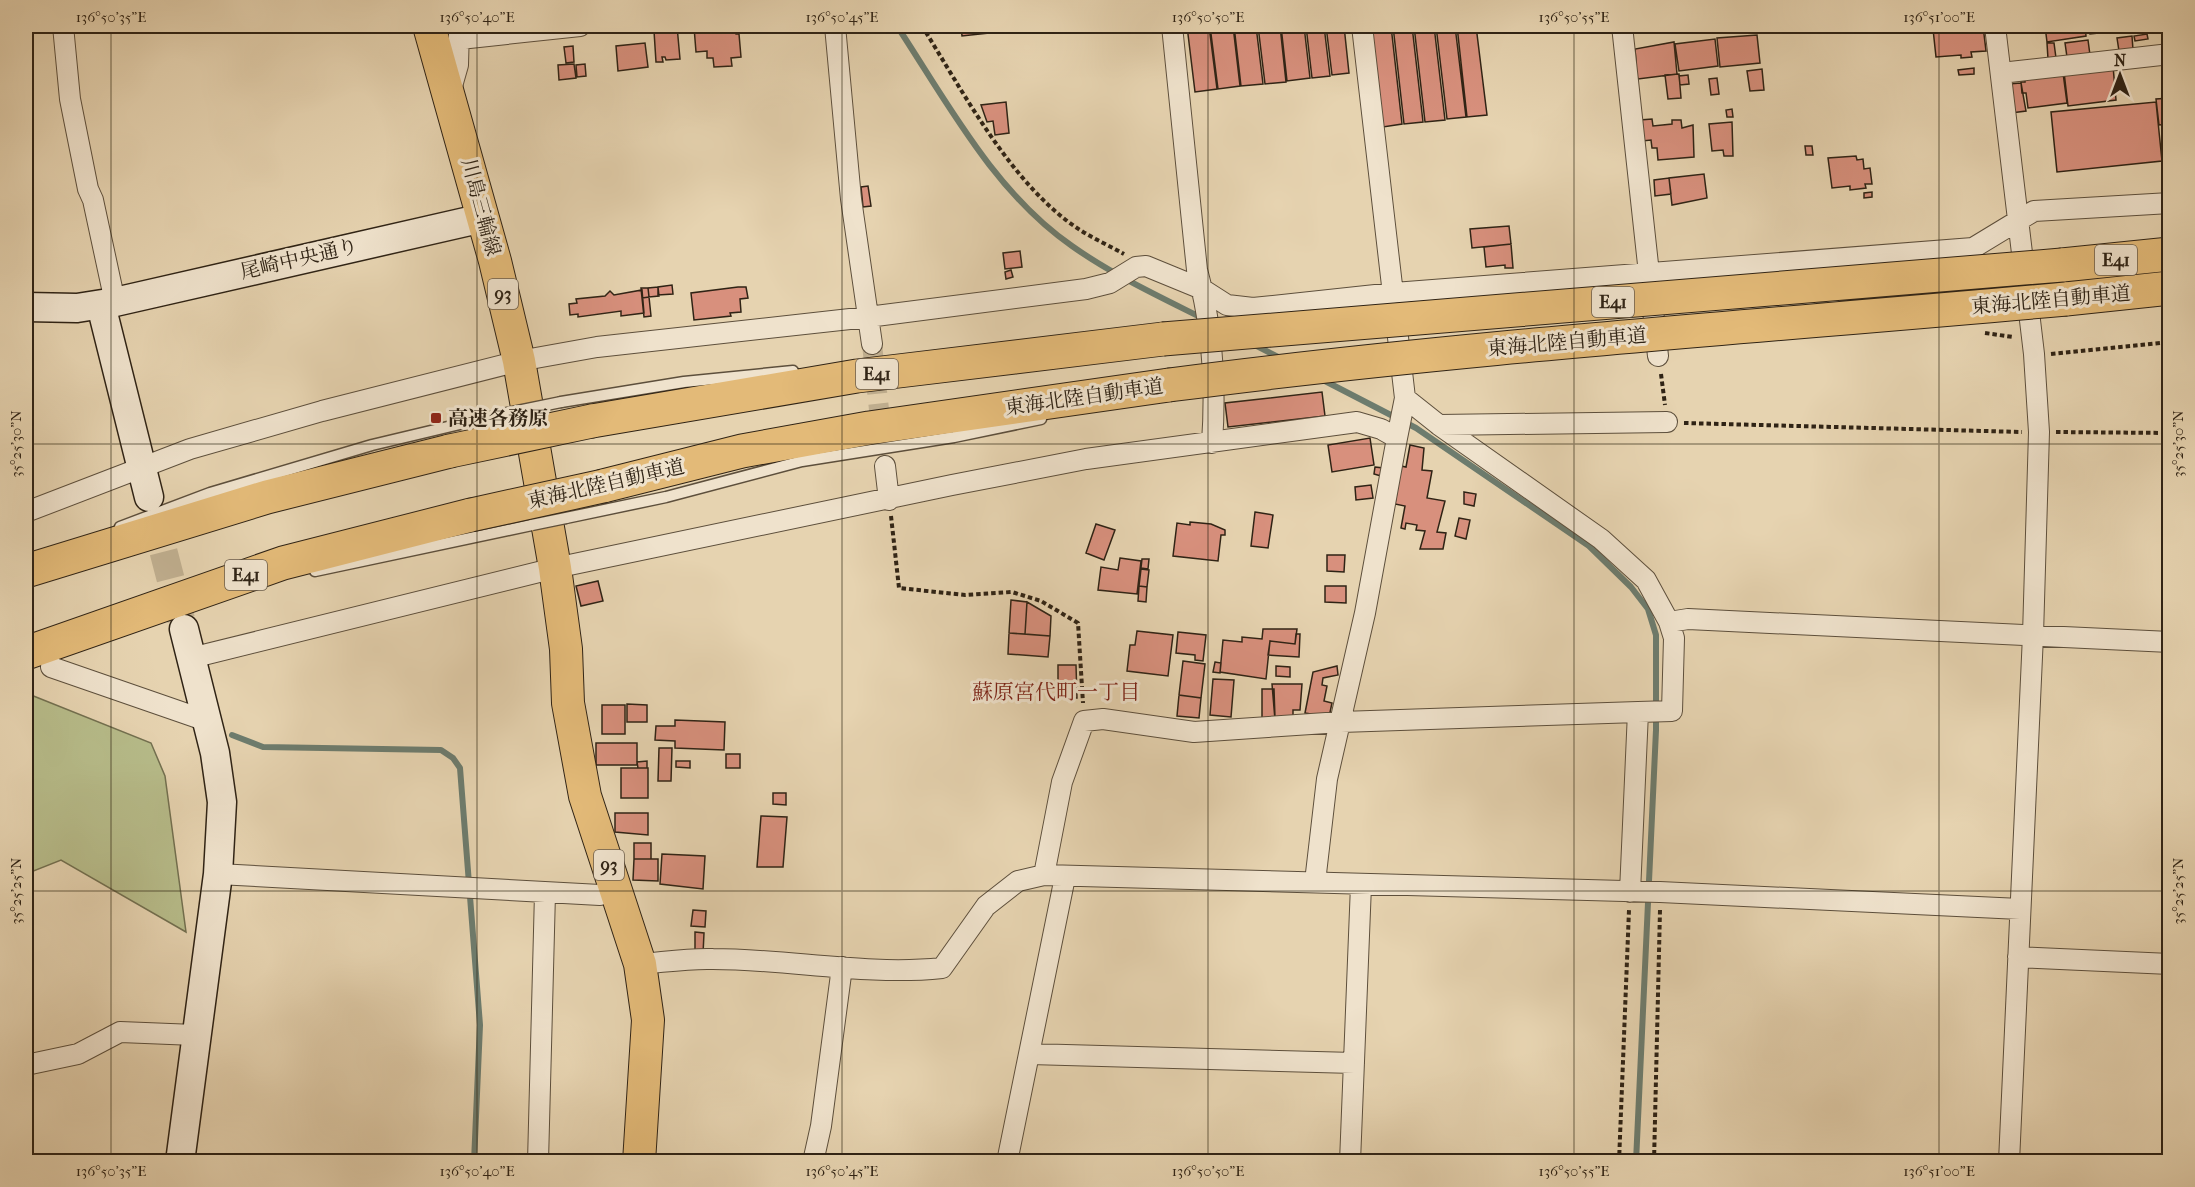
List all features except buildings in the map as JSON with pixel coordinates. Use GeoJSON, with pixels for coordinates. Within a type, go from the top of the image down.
{"type":"FeatureCollection","features":[{"type":"Feature","properties":{"kind":"highway","name":"東海北陸自動車道"},"geometry":{"type":"LineString","coordinates":[[31,569],[267,497],[450,451],[592,420],[810,384],[1164,339],[2062,265],[2169,254]]}},
{"type":"Feature","properties":{"kind":"highway","name":"東海北陸自動車道"},"geometry":{"type":"LineString","coordinates":[[38,660],[158,605],[283,563],[471,515],[603,486],[742,451],[869,428],[1341,363],[1549,342],[2066,299],[2169,288]]}},
{"type":"Feature","properties":{"kind":"main road","name":"川島三輪線"},"geometry":{"type":"LineString","coordinates":[[429,26],[483,218],[519,361],[555,568]]}},
{"type":"Feature","properties":{"kind":"main road","name":"93"},"geometry":{"type":"LineString","coordinates":[[555,568],[567,649],[568,703],[574,749],[585,796],[640,964],[648,1020],[639,1161]]}},
{"type":"Feature","properties":{"kind":"street"},"geometry":{"type":"LineString","coordinates":[[63,26],[70,99],[88,189],[93,200],[108,304],[149,497]]}},
{"type":"Feature","properties":{"kind":"street"},"geometry":{"type":"LineString","coordinates":[[449,96],[458,65],[459,32],[580,26]]}},
{"type":"Feature","properties":{"kind":"street"},"geometry":{"type":"LineString","coordinates":[[835,26],[851,199],[872,344]]}},
{"type":"Feature","properties":{"kind":"street"},"geometry":{"type":"LineString","coordinates":[[1172,26],[1197,270],[1203,296],[1215,400],[1212,443]]}},
{"type":"Feature","properties":{"kind":"street"},"geometry":{"type":"LineString","coordinates":[[1315,882],[1328,779],[1365,613],[1405,401],[1362,26]]}},
{"type":"Feature","properties":{"kind":"street"},"geometry":{"type":"LineString","coordinates":[[1622,26],[1658,356]]}},
{"type":"Feature","properties":{"kind":"street"},"geometry":{"type":"LineString","coordinates":[[1995,26],[2034,354],[2039,432],[2033,635],[2009,1161]]}},
{"type":"Feature","properties":{"kind":"street"},"geometry":{"type":"LineString","coordinates":[[2001,73],[2169,54]]}},
{"type":"Feature","properties":{"kind":"street"},"geometry":{"type":"LineString","coordinates":[[26,512],[190,449],[322,411],[519,361],[597,347],[868,317],[1086,289],[1110,283],[1141,266],[1227,305],[1253,308],[1394,294],[1973,248],[2034,211],[2169,203]]}},
{"type":"Feature","properties":{"kind":"street","name":"尾崎中央通り"},"geometry":{"type":"LineString","coordinates":[[26,307],[108,304],[483,218]]}},
{"type":"Feature","properties":{"kind":"street"},"geometry":{"type":"LineString","coordinates":[[1044,875],[1062,782],[1084,721],[1103,719],[1194,732],[1341,722],[1672,711],[1674,638],[1669,621],[1646,580],[1602,540],[1405,401]]}},
{"type":"Feature","properties":{"kind":"street"},"geometry":{"type":"LineString","coordinates":[[191,658],[555,568],[1086,459],[1357,422],[1398,433]]}},
{"type":"Feature","properties":{"kind":"street"},"geometry":{"type":"LineString","coordinates":[[1439,425],[1667,422]]}},
{"type":"Feature","properties":{"kind":"street"},"geometry":{"type":"LineString","coordinates":[[885,466],[890,500]]}},
{"type":"Feature","properties":{"kind":"street"},"geometry":{"type":"LineString","coordinates":[[1669,621],[1688,619],[2169,642]]}},
{"type":"Feature","properties":{"kind":"street"},"geometry":{"type":"LineString","coordinates":[[180,1161],[218,874],[222,802],[207,721],[183,629]]}},
{"type":"Feature","properties":{"kind":"street"},"geometry":{"type":"LineString","coordinates":[[38,660],[207,721]]}},
{"type":"Feature","properties":{"kind":"street"},"geometry":{"type":"LineString","coordinates":[[1630,892],[1651,711]]}},
{"type":"Feature","properties":{"kind":"street"},"geometry":{"type":"LineString","coordinates":[[218,874],[545,893],[600,894],[616,887]]}},
{"type":"Feature","properties":{"kind":"street"},"geometry":{"type":"LineString","coordinates":[[640,964],[713,958],[842,967],[922,970],[942,968],[986,906],[1018,881],[1044,875],[1660,892],[2020,909]]}},
{"type":"Feature","properties":{"kind":"street"},"geometry":{"type":"LineString","coordinates":[[1007,1161],[1065,877]]}},
{"type":"Feature","properties":{"kind":"street"},"geometry":{"type":"LineString","coordinates":[[1350,1161],[1361,885]]}},
{"type":"Feature","properties":{"kind":"street"},"geometry":{"type":"LineString","coordinates":[[538,1161],[545,893]]}},
{"type":"Feature","properties":{"kind":"street"},"geometry":{"type":"LineString","coordinates":[[2018,957],[2169,964]]}},
{"type":"Feature","properties":{"kind":"street"},"geometry":{"type":"LineString","coordinates":[[813,1161],[821,1126],[842,967]]}},
{"type":"Feature","properties":{"kind":"street"},"geometry":{"type":"LineString","coordinates":[[26,1065],[78,1054],[120,1032],[195,1035]]}},
{"type":"Feature","properties":{"kind":"street"},"geometry":{"type":"LineString","coordinates":[[1030,1054],[1354,1063]]}},
{"type":"Feature","properties":{"kind":"lane"},"geometry":{"type":"LineString","coordinates":[[841,367],[965,363]]}},
{"type":"Feature","properties":{"kind":"lane"},"geometry":{"type":"LineString","coordinates":[[31,569],[109,532],[210,493],[372,445],[561,402],[684,382],[808,370]]}},
{"type":"Feature","properties":{"kind":"lane"},"geometry":{"type":"LineString","coordinates":[[1080,410],[1155,387]]}},
{"type":"Feature","properties":{"kind":"lane"},"geometry":{"type":"LineString","coordinates":[[303,574],[666,497],[802,461],[954,437],[1058,416]]}},
{"type":"Feature","properties":{"kind":"lane"},"geometry":{"type":"LineString","coordinates":[[158,605],[260,583]]}},
{"type":"Feature","properties":{"kind":"path"},"geometry":{"type":"LineString","coordinates":[[922,26],[994,141],[1025,182],[1079,230],[1141,266]]}},
{"type":"Feature","properties":{"kind":"path"},"geometry":{"type":"LineString","coordinates":[[1981,333],[2013,336],[2034,354],[2169,342]]}},
{"type":"Feature","properties":{"kind":"path"},"geometry":{"type":"LineString","coordinates":[[1658,356],[1667,422],[2039,432],[2169,433]]}},
{"type":"Feature","properties":{"kind":"path"},"geometry":{"type":"LineString","coordinates":[[890,500],[899,588],[965,595],[1012,592],[1041,601],[1078,623],[1084,721]]}},
{"type":"Feature","properties":{"kind":"path"},"geometry":{"type":"LineString","coordinates":[[1619,1161],[1630,892]]}},
{"type":"Feature","properties":{"kind":"path"},"geometry":{"type":"LineString","coordinates":[[1654,1161],[1660,892]]}},
{"type":"Feature","properties":{"kind":"green space"},"geometry":{"type":"Polygon","coordinates":[[[26,693],[151,743],[165,776],[186,932],[61,860],[26,874],[26,693]]]}},
{"type":"Feature","properties":{"kind":"waterway"},"geometry":{"type":"LineString","coordinates":[[897,26],[974,145],[1019,200],[1044,224],[1104,267],[1204,319]]}},
{"type":"Feature","properties":{"kind":"waterway"},"geometry":{"type":"LineString","coordinates":[[1253,344],[1282,359]]}},
{"type":"Feature","properties":{"kind":"waterway"},"geometry":{"type":"LineString","coordinates":[[1323,380],[1416,428],[1589,546],[1631,587],[1648,609],[1656,635],[1656,730],[1636,1162]]}},
{"type":"Feature","properties":{"kind":"waterway"},"geometry":{"type":"LineString","coordinates":[[232,735],[263,747],[441,750],[453,758],[460,768],[480,1025],[474,1162]]}},
{"type":"Feature","properties":{"kind":"tunnel"},"geometry":{"type":"LineString","coordinates":[[872,344],[885,466]]}},
{"type":"Feature","properties":{"kind":"tunnel"},"geometry":{"type":"LineString","coordinates":[[153,511],[182,623]]}},
{"type":"Feature","properties":{"kind":"place","name":"高速各務原"},"geometry":{"type":"Point","coordinates":[436,418]}},
{"type":"Feature","properties":{"kind":"district","name":"蘇原宮代町一丁目"},"geometry":{"type":"Point","coordinates":[1056,692]}}]}
